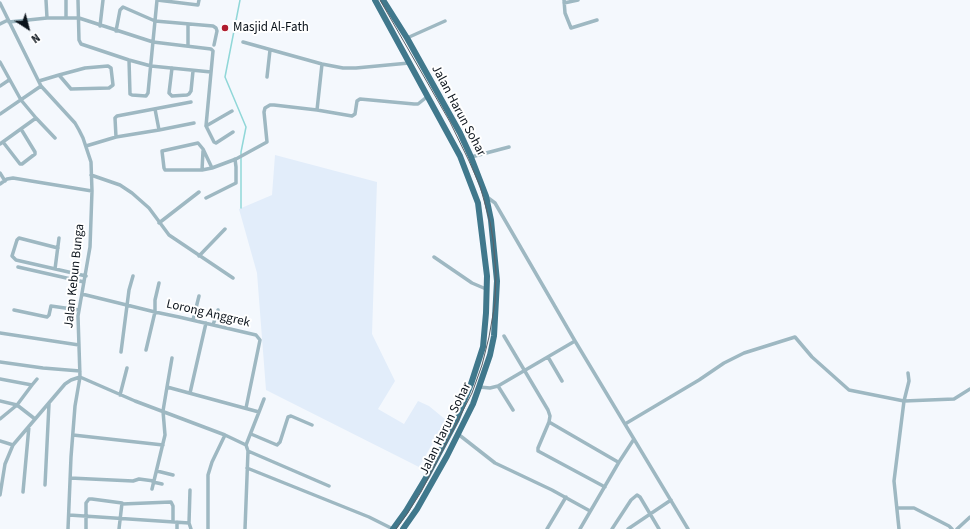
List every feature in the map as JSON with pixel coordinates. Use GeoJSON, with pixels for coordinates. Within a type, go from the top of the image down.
{"type":"FeatureCollection","features":[{"type":"Feature","properties":{"kind":"highway","name":"Jalan Harun Sohar"},"geometry":{"type":"LineString","coordinates":[[375,0],[460,156],[478,203],[487,276],[483,347],[471,384],[457,419],[427,476],[406,511],[393,529]]}},
{"type":"Feature","properties":{"kind":"highway","name":"Jalan Harun Sohar"},"geometry":{"type":"LineString","coordinates":[[383,0],[460,133],[472,157],[486,196],[491,220],[497,281],[494,336],[490,355],[479,387],[458,434],[430,488],[417,510],[403,529]]}},
{"type":"Feature","properties":{"kind":"street"},"geometry":{"type":"LineString","coordinates":[[46,0],[47,18]]}},
{"type":"Feature","properties":{"kind":"street"},"geometry":{"type":"LineString","coordinates":[[66,0],[66,18]]}},
{"type":"Feature","properties":{"kind":"street"},"geometry":{"type":"LineString","coordinates":[[78,0],[79,40],[81,44],[151,66],[211,72]]}},
{"type":"Feature","properties":{"kind":"street"},"geometry":{"type":"LineString","coordinates":[[100,26],[103,0]]}},
{"type":"Feature","properties":{"kind":"street"},"geometry":{"type":"LineString","coordinates":[[129,60],[131,95],[146,96],[148,94],[157,0],[198,5],[199,0]]}},
{"type":"Feature","properties":{"kind":"street"},"geometry":{"type":"LineString","coordinates":[[578,0],[564,2],[565,13],[571,28],[598,20]]}},
{"type":"Feature","properties":{"kind":"street","name":"Jalan Kebun Bunga"},"geometry":{"type":"LineString","coordinates":[[0,3],[41,86],[75,123],[83,138],[90,162],[92,190],[90,246],[79,310],[80,377],[73,436],[68,529]]}},
{"type":"Feature","properties":{"kind":"street"},"geometry":{"type":"LineString","coordinates":[[116,30],[122,7],[155,21],[214,27],[217,31],[214,45]]}},
{"type":"Feature","properties":{"kind":"street"},"geometry":{"type":"LineString","coordinates":[[0,24],[9,21],[47,18],[79,18],[153,42],[212,50],[206,126],[214,142],[216,143],[230,136],[234,132]]}},
{"type":"Feature","properties":{"kind":"street"},"geometry":{"type":"LineString","coordinates":[[406,38],[446,21]]}},
{"type":"Feature","properties":{"kind":"street"},"geometry":{"type":"LineString","coordinates":[[188,25],[188,46]]}},
{"type":"Feature","properties":{"kind":"street"},"geometry":{"type":"LineString","coordinates":[[243,42],[322,64],[350,68],[409,63]]}},
{"type":"Feature","properties":{"kind":"street"},"geometry":{"type":"LineString","coordinates":[[267,77],[270,50]]}},
{"type":"Feature","properties":{"kind":"street"},"geometry":{"type":"LineString","coordinates":[[0,62],[21,100],[55,138]]}},
{"type":"Feature","properties":{"kind":"street"},"geometry":{"type":"LineString","coordinates":[[317,110],[322,64]]}},
{"type":"Feature","properties":{"kind":"street"},"geometry":{"type":"LineString","coordinates":[[38,81],[59,75],[85,68],[108,66],[111,68],[113,85],[109,88],[71,89],[59,75]]}},
{"type":"Feature","properties":{"kind":"street"},"geometry":{"type":"LineString","coordinates":[[172,68],[168,93],[172,96],[189,94],[191,91],[193,71]]}},
{"type":"Feature","properties":{"kind":"street"},"geometry":{"type":"LineString","coordinates":[[0,86],[9,80]]}},
{"type":"Feature","properties":{"kind":"street"},"geometry":{"type":"LineString","coordinates":[[0,114],[41,86]]}},
{"type":"Feature","properties":{"kind":"street"},"geometry":{"type":"LineString","coordinates":[[212,168],[198,143],[163,150],[162,153],[164,168],[166,170],[202,170],[212,168],[235,159],[267,142],[264,112],[265,108],[270,105],[274,104],[352,116],[355,114],[357,101],[360,99],[418,104],[428,96]]}},
{"type":"Feature","properties":{"kind":"street"},"geometry":{"type":"LineString","coordinates":[[116,137],[115,118],[117,116],[191,102]]}},
{"type":"Feature","properties":{"kind":"street"},"geometry":{"type":"LineString","coordinates":[[154,109],[159,130]]}},
{"type":"Feature","properties":{"kind":"street"},"geometry":{"type":"LineString","coordinates":[[206,126],[232,111]]}},
{"type":"Feature","properties":{"kind":"street"},"geometry":{"type":"LineString","coordinates":[[21,129],[35,154],[20,164],[1,143],[36,118]]}},
{"type":"Feature","properties":{"kind":"street"},"geometry":{"type":"LineString","coordinates":[[86,146],[116,137],[194,123]]}},
{"type":"Feature","properties":{"kind":"street"},"geometry":{"type":"LineString","coordinates":[[472,157],[509,148]]}},
{"type":"Feature","properties":{"kind":"street"},"geometry":{"type":"LineString","coordinates":[[202,170],[203,150]]}},
{"type":"Feature","properties":{"kind":"street"},"geometry":{"type":"LineString","coordinates":[[206,198],[236,183],[235,159]]}},
{"type":"Feature","properties":{"kind":"street"},"geometry":{"type":"LineString","coordinates":[[0,173],[5,180]]}},
{"type":"Feature","properties":{"kind":"street"},"geometry":{"type":"LineString","coordinates":[[91,175],[123,187],[149,208],[168,235],[233,278]]}},
{"type":"Feature","properties":{"kind":"street"},"geometry":{"type":"LineString","coordinates":[[0,184],[5,180],[13,178],[92,190]]}},
{"type":"Feature","properties":{"kind":"street"},"geometry":{"type":"LineString","coordinates":[[159,223],[199,192]]}},
{"type":"Feature","properties":{"kind":"street"},"geometry":{"type":"LineString","coordinates":[[486,196],[495,203],[575,341],[688,529]]}},
{"type":"Feature","properties":{"kind":"street"},"geometry":{"type":"LineString","coordinates":[[199,256],[225,229]]}},
{"type":"Feature","properties":{"kind":"street"},"geometry":{"type":"LineString","coordinates":[[58,248],[19,238],[12,256],[16,260],[86,276]]}},
{"type":"Feature","properties":{"kind":"street"},"geometry":{"type":"LineString","coordinates":[[55,269],[59,238]]}},
{"type":"Feature","properties":{"kind":"street"},"geometry":{"type":"LineString","coordinates":[[434,257],[472,283],[486,289]]}},
{"type":"Feature","properties":{"kind":"street"},"geometry":{"type":"LineString","coordinates":[[18,267],[84,282]]}},
{"type":"Feature","properties":{"kind":"street"},"geometry":{"type":"LineString","coordinates":[[121,352],[129,290],[133,276]]}},
{"type":"Feature","properties":{"kind":"street"},"geometry":{"type":"LineString","coordinates":[[146,350],[155,312],[155,300],[159,283]]}},
{"type":"Feature","properties":{"kind":"street","name":"Lorong Anggrek"},"geometry":{"type":"LineString","coordinates":[[82,294],[256,335],[260,340],[246,408]]}},
{"type":"Feature","properties":{"kind":"street"},"geometry":{"type":"LineString","coordinates":[[193,320],[199,296]]}},
{"type":"Feature","properties":{"kind":"street"},"geometry":{"type":"LineString","coordinates":[[14,310],[46,317],[51,306],[79,310]]}},
{"type":"Feature","properties":{"kind":"street"},"geometry":{"type":"LineString","coordinates":[[213,325],[218,310]]}},
{"type":"Feature","properties":{"kind":"street"},"geometry":{"type":"LineString","coordinates":[[190,393],[206,323]]}},
{"type":"Feature","properties":{"kind":"street"},"geometry":{"type":"LineString","coordinates":[[0,333],[79,346]]}},
{"type":"Feature","properties":{"kind":"street"},"geometry":{"type":"LineString","coordinates":[[504,336],[549,412],[550,422],[538,450],[605,487]]}},
{"type":"Feature","properties":{"kind":"street"},"geometry":{"type":"LineString","coordinates":[[626,424],[699,380],[724,363],[744,353],[795,337],[812,357],[849,390],[904,401],[954,399],[970,389]]}},
{"type":"Feature","properties":{"kind":"street"},"geometry":{"type":"LineString","coordinates":[[479,387],[490,388],[498,386],[575,341]]}},
{"type":"Feature","properties":{"kind":"street"},"geometry":{"type":"LineString","coordinates":[[152,489],[166,430],[163,411],[172,358]]}},
{"type":"Feature","properties":{"kind":"street"},"geometry":{"type":"LineString","coordinates":[[548,358],[562,381]]}},
{"type":"Feature","properties":{"kind":"street"},"geometry":{"type":"LineString","coordinates":[[0,362],[80,371]]}},
{"type":"Feature","properties":{"kind":"street"},"geometry":{"type":"LineString","coordinates":[[120,395],[127,368]]}},
{"type":"Feature","properties":{"kind":"street"},"geometry":{"type":"LineString","coordinates":[[899,529],[894,481],[904,401],[909,381],[908,373]]}},
{"type":"Feature","properties":{"kind":"street"},"geometry":{"type":"LineString","coordinates":[[0,494],[5,464],[13,445],[65,384],[80,377],[120,395],[225,435],[246,445]]}},
{"type":"Feature","properties":{"kind":"street"},"geometry":{"type":"LineString","coordinates":[[0,379],[32,385]]}},
{"type":"Feature","properties":{"kind":"street"},"geometry":{"type":"LineString","coordinates":[[0,419],[17,405],[38,379]]}},
{"type":"Feature","properties":{"kind":"street"},"geometry":{"type":"LineString","coordinates":[[167,386],[259,412]]}},
{"type":"Feature","properties":{"kind":"street"},"geometry":{"type":"LineString","coordinates":[[498,386],[513,410]]}},
{"type":"Feature","properties":{"kind":"street"},"geometry":{"type":"LineString","coordinates":[[245,529],[248,451],[246,445],[264,399]]}},
{"type":"Feature","properties":{"kind":"street"},"geometry":{"type":"LineString","coordinates":[[0,401],[17,405],[35,419]]}},
{"type":"Feature","properties":{"kind":"street"},"geometry":{"type":"LineString","coordinates":[[45,485],[49,404]]}},
{"type":"Feature","properties":{"kind":"street"},"geometry":{"type":"LineString","coordinates":[[251,434],[277,445],[280,442],[287,418],[289,416],[312,425]]}},
{"type":"Feature","properties":{"kind":"street"},"geometry":{"type":"LineString","coordinates":[[550,422],[618,462]]}},
{"type":"Feature","properties":{"kind":"street"},"geometry":{"type":"LineString","coordinates":[[23,492],[29,426]]}},
{"type":"Feature","properties":{"kind":"street"},"geometry":{"type":"LineString","coordinates":[[458,434],[495,463],[566,497],[590,511]]}},
{"type":"Feature","properties":{"kind":"street"},"geometry":{"type":"LineString","coordinates":[[208,529],[208,475],[212,462],[225,435]]}},
{"type":"Feature","properties":{"kind":"street"},"geometry":{"type":"LineString","coordinates":[[73,436],[163,445]]}},
{"type":"Feature","properties":{"kind":"street"},"geometry":{"type":"LineString","coordinates":[[580,529],[618,462],[634,439]]}},
{"type":"Feature","properties":{"kind":"street"},"geometry":{"type":"LineString","coordinates":[[0,441],[13,445]]}},
{"type":"Feature","properties":{"kind":"street"},"geometry":{"type":"LineString","coordinates":[[248,451],[329,486]]}},
{"type":"Feature","properties":{"kind":"street"},"geometry":{"type":"LineString","coordinates":[[247,468],[369,517],[393,529]]}},
{"type":"Feature","properties":{"kind":"street"},"geometry":{"type":"LineString","coordinates":[[157,471],[173,474]]}},
{"type":"Feature","properties":{"kind":"street"},"geometry":{"type":"LineString","coordinates":[[70,478],[133,481],[139,479],[162,484]]}},
{"type":"Feature","properties":{"kind":"street"},"geometry":{"type":"LineString","coordinates":[[190,490],[189,522],[191,529]]}},
{"type":"Feature","properties":{"kind":"street"},"geometry":{"type":"LineString","coordinates":[[612,529],[634,496],[640,497],[659,529]]}},
{"type":"Feature","properties":{"kind":"street"},"geometry":{"type":"LineString","coordinates":[[547,529],[566,497]]}},
{"type":"Feature","properties":{"kind":"street"},"geometry":{"type":"LineString","coordinates":[[86,529],[86,503],[89,499],[121,502],[122,504],[171,502],[177,529]]}},
{"type":"Feature","properties":{"kind":"street"},"geometry":{"type":"LineString","coordinates":[[628,529],[671,500]]}},
{"type":"Feature","properties":{"kind":"street"},"geometry":{"type":"LineString","coordinates":[[119,529],[122,504]]}},
{"type":"Feature","properties":{"kind":"street"},"geometry":{"type":"LineString","coordinates":[[897,508],[914,508],[952,529]]}},
{"type":"Feature","properties":{"kind":"street"},"geometry":{"type":"LineString","coordinates":[[69,515],[189,522]]}},
{"type":"Feature","properties":{"kind":"street"},"geometry":{"type":"LineString","coordinates":[[957,529],[970,517]]}},
{"type":"Feature","properties":{"kind":"shaded area"},"geometry":{"type":"Polygon","coordinates":[[[275,155],[377,182],[372,334],[395,381],[378,409],[404,424],[418,401],[429,406],[446,420],[419,467],[266,390],[257,273],[239,209],[272,195],[275,155]]]}},
{"type":"Feature","properties":{"kind":"waterway"},"geometry":{"type":"LineString","coordinates":[[240,0],[225,77],[246,127],[241,152],[241,208]]}},
{"type":"Feature","properties":{"kind":"tram line"},"geometry":{"type":"LineString","coordinates":[[380,0],[450,122],[480,186],[490,222],[496,273],[495,303],[489,337],[482,365],[472,393],[421,492],[396,529]]}},
{"type":"Feature","properties":{"kind":"place","name":"Masjid Al-Fath"},"geometry":{"type":"Point","coordinates":[225,28]}}]}
